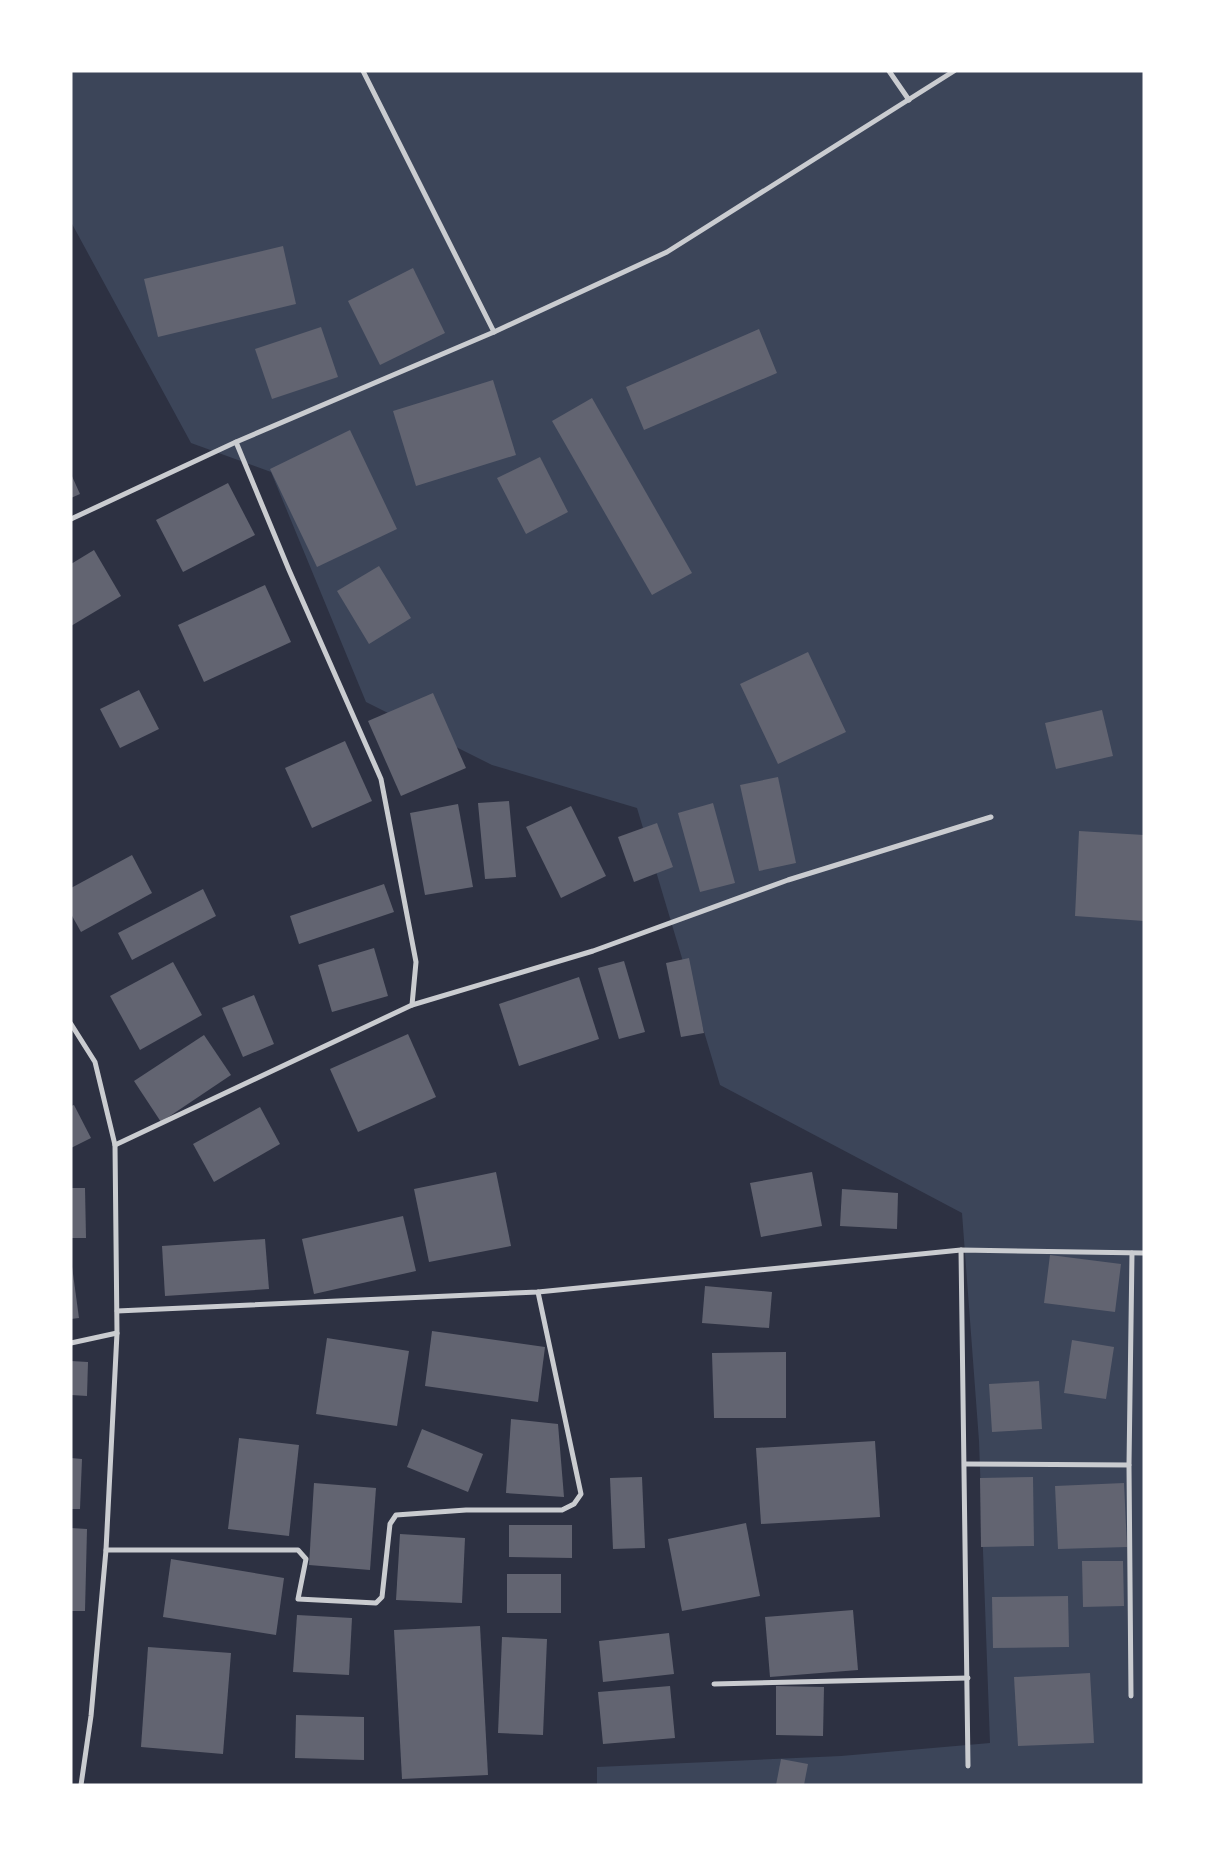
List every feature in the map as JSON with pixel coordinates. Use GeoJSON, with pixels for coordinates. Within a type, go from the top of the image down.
{"type":"FeatureCollection","features":[{"type":"Feature","properties":{"kind":"street"},"geometry":{"type":"LineString","coordinates":[[363,71],[494,332]]}},
{"type":"Feature","properties":{"kind":"street"},"geometry":{"type":"LineString","coordinates":[[889,71],[909,100]]}},
{"type":"Feature","properties":{"kind":"street"},"geometry":{"type":"LineString","coordinates":[[71,519],[236,442],[494,332],[667,252],[954,71]]}},
{"type":"Feature","properties":{"kind":"street"},"geometry":{"type":"LineString","coordinates":[[236,442],[289,570],[381,779],[416,962],[412,1005]]}},
{"type":"Feature","properties":{"kind":"street"},"geometry":{"type":"LineString","coordinates":[[115,1144],[412,1005],[593,951],[788,880],[991,817]]}},
{"type":"Feature","properties":{"kind":"street"},"geometry":{"type":"LineString","coordinates":[[71,1024],[95,1062],[115,1144],[117,1333],[106,1550],[90,1716],[81,1785]]}},
{"type":"Feature","properties":{"kind":"street"},"geometry":{"type":"LineString","coordinates":[[117,1311],[538,1292],[961,1250],[1144,1253]]}},
{"type":"Feature","properties":{"kind":"street"},"geometry":{"type":"LineString","coordinates":[[961,1250],[968,1766]]}},
{"type":"Feature","properties":{"kind":"street"},"geometry":{"type":"LineString","coordinates":[[1131,1696],[1129,1465],[1132,1253]]}},
{"type":"Feature","properties":{"kind":"street"},"geometry":{"type":"LineString","coordinates":[[106,1550],[298,1550],[306,1559],[298,1599],[376,1603],[382,1597],[390,1524],[396,1515],[466,1510],[562,1510],[574,1504],[581,1494],[538,1292]]}},
{"type":"Feature","properties":{"kind":"street"},"geometry":{"type":"LineString","coordinates":[[71,1343],[117,1333]]}},
{"type":"Feature","properties":{"kind":"street"},"geometry":{"type":"LineString","coordinates":[[965,1464],[1129,1465]]}},
{"type":"Feature","properties":{"kind":"street"},"geometry":{"type":"LineString","coordinates":[[714,1684],[968,1678]]}},
{"type":"Feature","properties":{"kind":"shaded area"},"geometry":{"type":"Polygon","coordinates":[[[71,71],[1144,71],[1144,1785],[597,1785],[597,1767],[841,1756],[990,1743],[979,1441],[962,1213],[720,1085],[637,808],[492,765],[366,702],[271,472],[191,443],[71,222],[71,71]]]}},
{"type":"Feature","properties":{"kind":"building"},"geometry":{"type":"Polygon","coordinates":[[[283,246],[296,304],[158,337],[144,279],[283,246]]]}},
{"type":"Feature","properties":{"kind":"building"},"geometry":{"type":"Polygon","coordinates":[[[413,268],[445,333],[380,365],[348,301],[413,268]]]}},
{"type":"Feature","properties":{"kind":"building"},"geometry":{"type":"Polygon","coordinates":[[[321,327],[338,377],[272,399],[255,349],[321,327]]]}},
{"type":"Feature","properties":{"kind":"building"},"geometry":{"type":"Polygon","coordinates":[[[759,329],[777,373],[644,430],[626,387],[759,329]]]}},
{"type":"Feature","properties":{"kind":"building"},"geometry":{"type":"Polygon","coordinates":[[[493,380],[516,455],[416,486],[393,411],[493,380]]]}},
{"type":"Feature","properties":{"kind":"building"},"geometry":{"type":"Polygon","coordinates":[[[592,398],[692,573],[652,595],[552,421],[592,398]]]}},
{"type":"Feature","properties":{"kind":"building"},"geometry":{"type":"Polygon","coordinates":[[[350,430],[397,529],[317,567],[270,469],[350,430]]]}},
{"type":"Feature","properties":{"kind":"building"},"geometry":{"type":"Polygon","coordinates":[[[540,457],[568,512],[526,534],[497,478],[540,457]]]}},
{"type":"Feature","properties":{"kind":"building"},"geometry":{"type":"Polygon","coordinates":[[[71,474],[80,494],[71,498],[71,474]]]}},
{"type":"Feature","properties":{"kind":"building"},"geometry":{"type":"Polygon","coordinates":[[[228,483],[255,535],[183,572],[156,520],[228,483]]]}},
{"type":"Feature","properties":{"kind":"building"},"geometry":{"type":"Polygon","coordinates":[[[94,550],[121,596],[71,626],[71,564],[94,550]]]}},
{"type":"Feature","properties":{"kind":"building"},"geometry":{"type":"Polygon","coordinates":[[[379,566],[411,618],[369,644],[337,591],[379,566]]]}},
{"type":"Feature","properties":{"kind":"building"},"geometry":{"type":"Polygon","coordinates":[[[265,585],[291,642],[204,682],[178,625],[265,585]]]}},
{"type":"Feature","properties":{"kind":"building"},"geometry":{"type":"Polygon","coordinates":[[[808,652],[846,732],[778,764],[740,684],[808,652]]]}},
{"type":"Feature","properties":{"kind":"building"},"geometry":{"type":"Polygon","coordinates":[[[139,690],[159,729],[120,748],[100,709],[139,690]]]}},
{"type":"Feature","properties":{"kind":"building"},"geometry":{"type":"Polygon","coordinates":[[[433,693],[466,768],[401,796],[368,721],[433,693]]]}},
{"type":"Feature","properties":{"kind":"building"},"geometry":{"type":"Polygon","coordinates":[[[1102,710],[1113,756],[1056,769],[1045,723],[1102,710]]]}},
{"type":"Feature","properties":{"kind":"building"},"geometry":{"type":"Polygon","coordinates":[[[345,741],[372,801],[312,828],[285,768],[345,741]]]}},
{"type":"Feature","properties":{"kind":"building"},"geometry":{"type":"Polygon","coordinates":[[[778,777],[796,863],[759,871],[740,785],[778,777]]]}},
{"type":"Feature","properties":{"kind":"building"},"geometry":{"type":"Polygon","coordinates":[[[509,801],[516,877],[485,879],[478,803],[509,801]]]}},
{"type":"Feature","properties":{"kind":"building"},"geometry":{"type":"Polygon","coordinates":[[[713,803],[735,883],[700,892],[678,813],[713,803]]]}},
{"type":"Feature","properties":{"kind":"building"},"geometry":{"type":"Polygon","coordinates":[[[458,804],[473,887],[425,895],[410,813],[458,804]]]}},
{"type":"Feature","properties":{"kind":"building"},"geometry":{"type":"Polygon","coordinates":[[[571,806],[606,876],[561,898],[526,827],[571,806]]]}},
{"type":"Feature","properties":{"kind":"building"},"geometry":{"type":"Polygon","coordinates":[[[657,823],[673,867],[634,882],[618,837],[657,823]]]}},
{"type":"Feature","properties":{"kind":"building"},"geometry":{"type":"Polygon","coordinates":[[[1079,831],[1144,835],[1144,921],[1075,916],[1079,831]]]}},
{"type":"Feature","properties":{"kind":"building"},"geometry":{"type":"Polygon","coordinates":[[[132,855],[152,893],[81,932],[71,914],[71,888],[132,855]]]}},
{"type":"Feature","properties":{"kind":"building"},"geometry":{"type":"Polygon","coordinates":[[[384,884],[394,912],[299,944],[290,916],[384,884]]]}},
{"type":"Feature","properties":{"kind":"building"},"geometry":{"type":"Polygon","coordinates":[[[203,889],[216,916],[132,960],[118,933],[203,889]]]}},
{"type":"Feature","properties":{"kind":"building"},"geometry":{"type":"Polygon","coordinates":[[[374,948],[388,996],[332,1012],[318,965],[374,948]]]}},
{"type":"Feature","properties":{"kind":"building"},"geometry":{"type":"Polygon","coordinates":[[[689,958],[704,1033],[681,1037],[666,963],[689,958]]]}},
{"type":"Feature","properties":{"kind":"building"},"geometry":{"type":"Polygon","coordinates":[[[624,961],[645,1032],[619,1039],[598,968],[624,961]]]}},
{"type":"Feature","properties":{"kind":"building"},"geometry":{"type":"Polygon","coordinates":[[[173,962],[202,1015],[140,1050],[110,996],[173,962]]]}},
{"type":"Feature","properties":{"kind":"building"},"geometry":{"type":"Polygon","coordinates":[[[579,977],[599,1039],[519,1066],[499,1004],[579,977]]]}},
{"type":"Feature","properties":{"kind":"building"},"geometry":{"type":"Polygon","coordinates":[[[254,995],[274,1044],[243,1057],[222,1008],[254,995]]]}},
{"type":"Feature","properties":{"kind":"building"},"geometry":{"type":"Polygon","coordinates":[[[408,1034],[436,1097],[358,1132],[330,1069],[408,1034]]]}},
{"type":"Feature","properties":{"kind":"building"},"geometry":{"type":"Polygon","coordinates":[[[204,1035],[231,1075],[161,1122],[134,1081],[204,1035]]]}},
{"type":"Feature","properties":{"kind":"building"},"geometry":{"type":"Polygon","coordinates":[[[74,1105],[91,1138],[71,1148],[71,1106],[74,1105]]]}},
{"type":"Feature","properties":{"kind":"building"},"geometry":{"type":"Polygon","coordinates":[[[260,1107],[280,1144],[214,1182],[193,1144],[260,1107]]]}},
{"type":"Feature","properties":{"kind":"building"},"geometry":{"type":"Polygon","coordinates":[[[496,1172],[511,1246],[429,1262],[414,1189],[496,1172]]]}},
{"type":"Feature","properties":{"kind":"building"},"geometry":{"type":"Polygon","coordinates":[[[812,1172],[822,1226],[761,1237],[750,1183],[812,1172]]]}},
{"type":"Feature","properties":{"kind":"building"},"geometry":{"type":"Polygon","coordinates":[[[71,1188],[85,1188],[86,1238],[71,1238],[71,1188]]]}},
{"type":"Feature","properties":{"kind":"building"},"geometry":{"type":"Polygon","coordinates":[[[842,1189],[898,1193],[897,1229],[840,1226],[842,1189]]]}},
{"type":"Feature","properties":{"kind":"building"},"geometry":{"type":"Polygon","coordinates":[[[403,1216],[416,1271],[314,1294],[302,1239],[403,1216]]]}},
{"type":"Feature","properties":{"kind":"building"},"geometry":{"type":"Polygon","coordinates":[[[265,1239],[269,1289],[165,1296],[162,1246],[265,1239]]]}},
{"type":"Feature","properties":{"kind":"building"},"geometry":{"type":"Polygon","coordinates":[[[1050,1255],[1121,1264],[1115,1312],[1044,1303],[1050,1255]]]}},
{"type":"Feature","properties":{"kind":"building"},"geometry":{"type":"Polygon","coordinates":[[[71,1259],[79,1318],[71,1319],[71,1259]]]}},
{"type":"Feature","properties":{"kind":"building"},"geometry":{"type":"Polygon","coordinates":[[[705,1286],[772,1292],[769,1328],[702,1323],[705,1286]]]}},
{"type":"Feature","properties":{"kind":"building"},"geometry":{"type":"Polygon","coordinates":[[[432,1331],[545,1347],[538,1402],[425,1386],[432,1331]]]}},
{"type":"Feature","properties":{"kind":"building"},"geometry":{"type":"Polygon","coordinates":[[[327,1338],[409,1351],[397,1426],[316,1414],[327,1338]]]}},
{"type":"Feature","properties":{"kind":"building"},"geometry":{"type":"Polygon","coordinates":[[[1072,1340],[1114,1347],[1106,1399],[1064,1393],[1072,1340]]]}},
{"type":"Feature","properties":{"kind":"building"},"geometry":{"type":"Polygon","coordinates":[[[786,1352],[786,1418],[714,1418],[712,1353],[786,1352]]]}},
{"type":"Feature","properties":{"kind":"building"},"geometry":{"type":"Polygon","coordinates":[[[71,1361],[88,1362],[87,1396],[71,1395],[71,1361]]]}},
{"type":"Feature","properties":{"kind":"building"},"geometry":{"type":"Polygon","coordinates":[[[1039,1381],[1042,1429],[992,1432],[989,1384],[1039,1381]]]}},
{"type":"Feature","properties":{"kind":"building"},"geometry":{"type":"Polygon","coordinates":[[[511,1419],[558,1424],[564,1497],[506,1493],[511,1419]]]}},
{"type":"Feature","properties":{"kind":"building"},"geometry":{"type":"Polygon","coordinates":[[[422,1429],[483,1454],[468,1492],[407,1467],[422,1429]]]}},
{"type":"Feature","properties":{"kind":"building"},"geometry":{"type":"Polygon","coordinates":[[[239,1438],[299,1445],[289,1536],[228,1529],[239,1438]]]}},
{"type":"Feature","properties":{"kind":"building"},"geometry":{"type":"Polygon","coordinates":[[[875,1441],[880,1517],[761,1524],[756,1448],[875,1441]]]}},
{"type":"Feature","properties":{"kind":"building"},"geometry":{"type":"Polygon","coordinates":[[[71,1458],[82,1459],[80,1509],[71,1509],[71,1458]]]}},
{"type":"Feature","properties":{"kind":"building"},"geometry":{"type":"Polygon","coordinates":[[[642,1477],[645,1548],[613,1549],[610,1478],[642,1477]]]}},
{"type":"Feature","properties":{"kind":"building"},"geometry":{"type":"Polygon","coordinates":[[[1033,1477],[1034,1546],[981,1547],[980,1478],[1033,1477]]]}},
{"type":"Feature","properties":{"kind":"building"},"geometry":{"type":"Polygon","coordinates":[[[314,1483],[376,1488],[370,1570],[309,1565],[314,1483]]]}},
{"type":"Feature","properties":{"kind":"building"},"geometry":{"type":"Polygon","coordinates":[[[1124,1483],[1127,1547],[1058,1549],[1055,1486],[1124,1483]]]}},
{"type":"Feature","properties":{"kind":"building"},"geometry":{"type":"Polygon","coordinates":[[[746,1523],[760,1596],[682,1611],[668,1539],[746,1523]]]}},
{"type":"Feature","properties":{"kind":"building"},"geometry":{"type":"Polygon","coordinates":[[[509,1525],[572,1525],[572,1558],[509,1557],[509,1525]]]}},
{"type":"Feature","properties":{"kind":"building"},"geometry":{"type":"Polygon","coordinates":[[[71,1528],[87,1529],[85,1611],[71,1611],[71,1528]]]}},
{"type":"Feature","properties":{"kind":"building"},"geometry":{"type":"Polygon","coordinates":[[[400,1534],[465,1538],[462,1603],[396,1600],[400,1534]]]}},
{"type":"Feature","properties":{"kind":"building"},"geometry":{"type":"Polygon","coordinates":[[[171,1559],[284,1578],[276,1635],[163,1617],[171,1559]]]}},
{"type":"Feature","properties":{"kind":"building"},"geometry":{"type":"Polygon","coordinates":[[[1082,1561],[1123,1561],[1124,1606],[1083,1607],[1082,1561]]]}},
{"type":"Feature","properties":{"kind":"building"},"geometry":{"type":"Polygon","coordinates":[[[507,1574],[561,1574],[561,1613],[507,1613],[507,1574]]]}},
{"type":"Feature","properties":{"kind":"building"},"geometry":{"type":"Polygon","coordinates":[[[1068,1596],[1069,1647],[993,1648],[992,1597],[1068,1596]]]}},
{"type":"Feature","properties":{"kind":"building"},"geometry":{"type":"Polygon","coordinates":[[[853,1610],[858,1670],[770,1677],[765,1617],[853,1610]]]}},
{"type":"Feature","properties":{"kind":"building"},"geometry":{"type":"Polygon","coordinates":[[[297,1615],[352,1618],[349,1675],[293,1672],[297,1615]]]}},
{"type":"Feature","properties":{"kind":"building"},"geometry":{"type":"Polygon","coordinates":[[[480,1626],[488,1775],[402,1779],[394,1630],[480,1626]]]}},
{"type":"Feature","properties":{"kind":"building"},"geometry":{"type":"Polygon","coordinates":[[[669,1633],[674,1674],[603,1682],[599,1641],[669,1633]]]}},
{"type":"Feature","properties":{"kind":"building"},"geometry":{"type":"Polygon","coordinates":[[[502,1637],[547,1639],[543,1735],[498,1733],[502,1637]]]}},
{"type":"Feature","properties":{"kind":"building"},"geometry":{"type":"Polygon","coordinates":[[[148,1647],[231,1653],[223,1754],[141,1747],[148,1647]]]}},
{"type":"Feature","properties":{"kind":"building"},"geometry":{"type":"Polygon","coordinates":[[[1090,1673],[1094,1743],[1018,1746],[1014,1677],[1090,1673]]]}},
{"type":"Feature","properties":{"kind":"building"},"geometry":{"type":"Polygon","coordinates":[[[670,1686],[675,1738],[603,1744],[598,1692],[670,1686]]]}},
{"type":"Feature","properties":{"kind":"building"},"geometry":{"type":"Polygon","coordinates":[[[776,1686],[824,1687],[823,1736],[776,1735],[776,1686]]]}},
{"type":"Feature","properties":{"kind":"building"},"geometry":{"type":"Polygon","coordinates":[[[296,1715],[364,1717],[364,1760],[295,1758],[296,1715]]]}},
{"type":"Feature","properties":{"kind":"building"},"geometry":{"type":"Polygon","coordinates":[[[781,1759],[808,1764],[804,1785],[776,1785],[781,1759]]]}}]}
